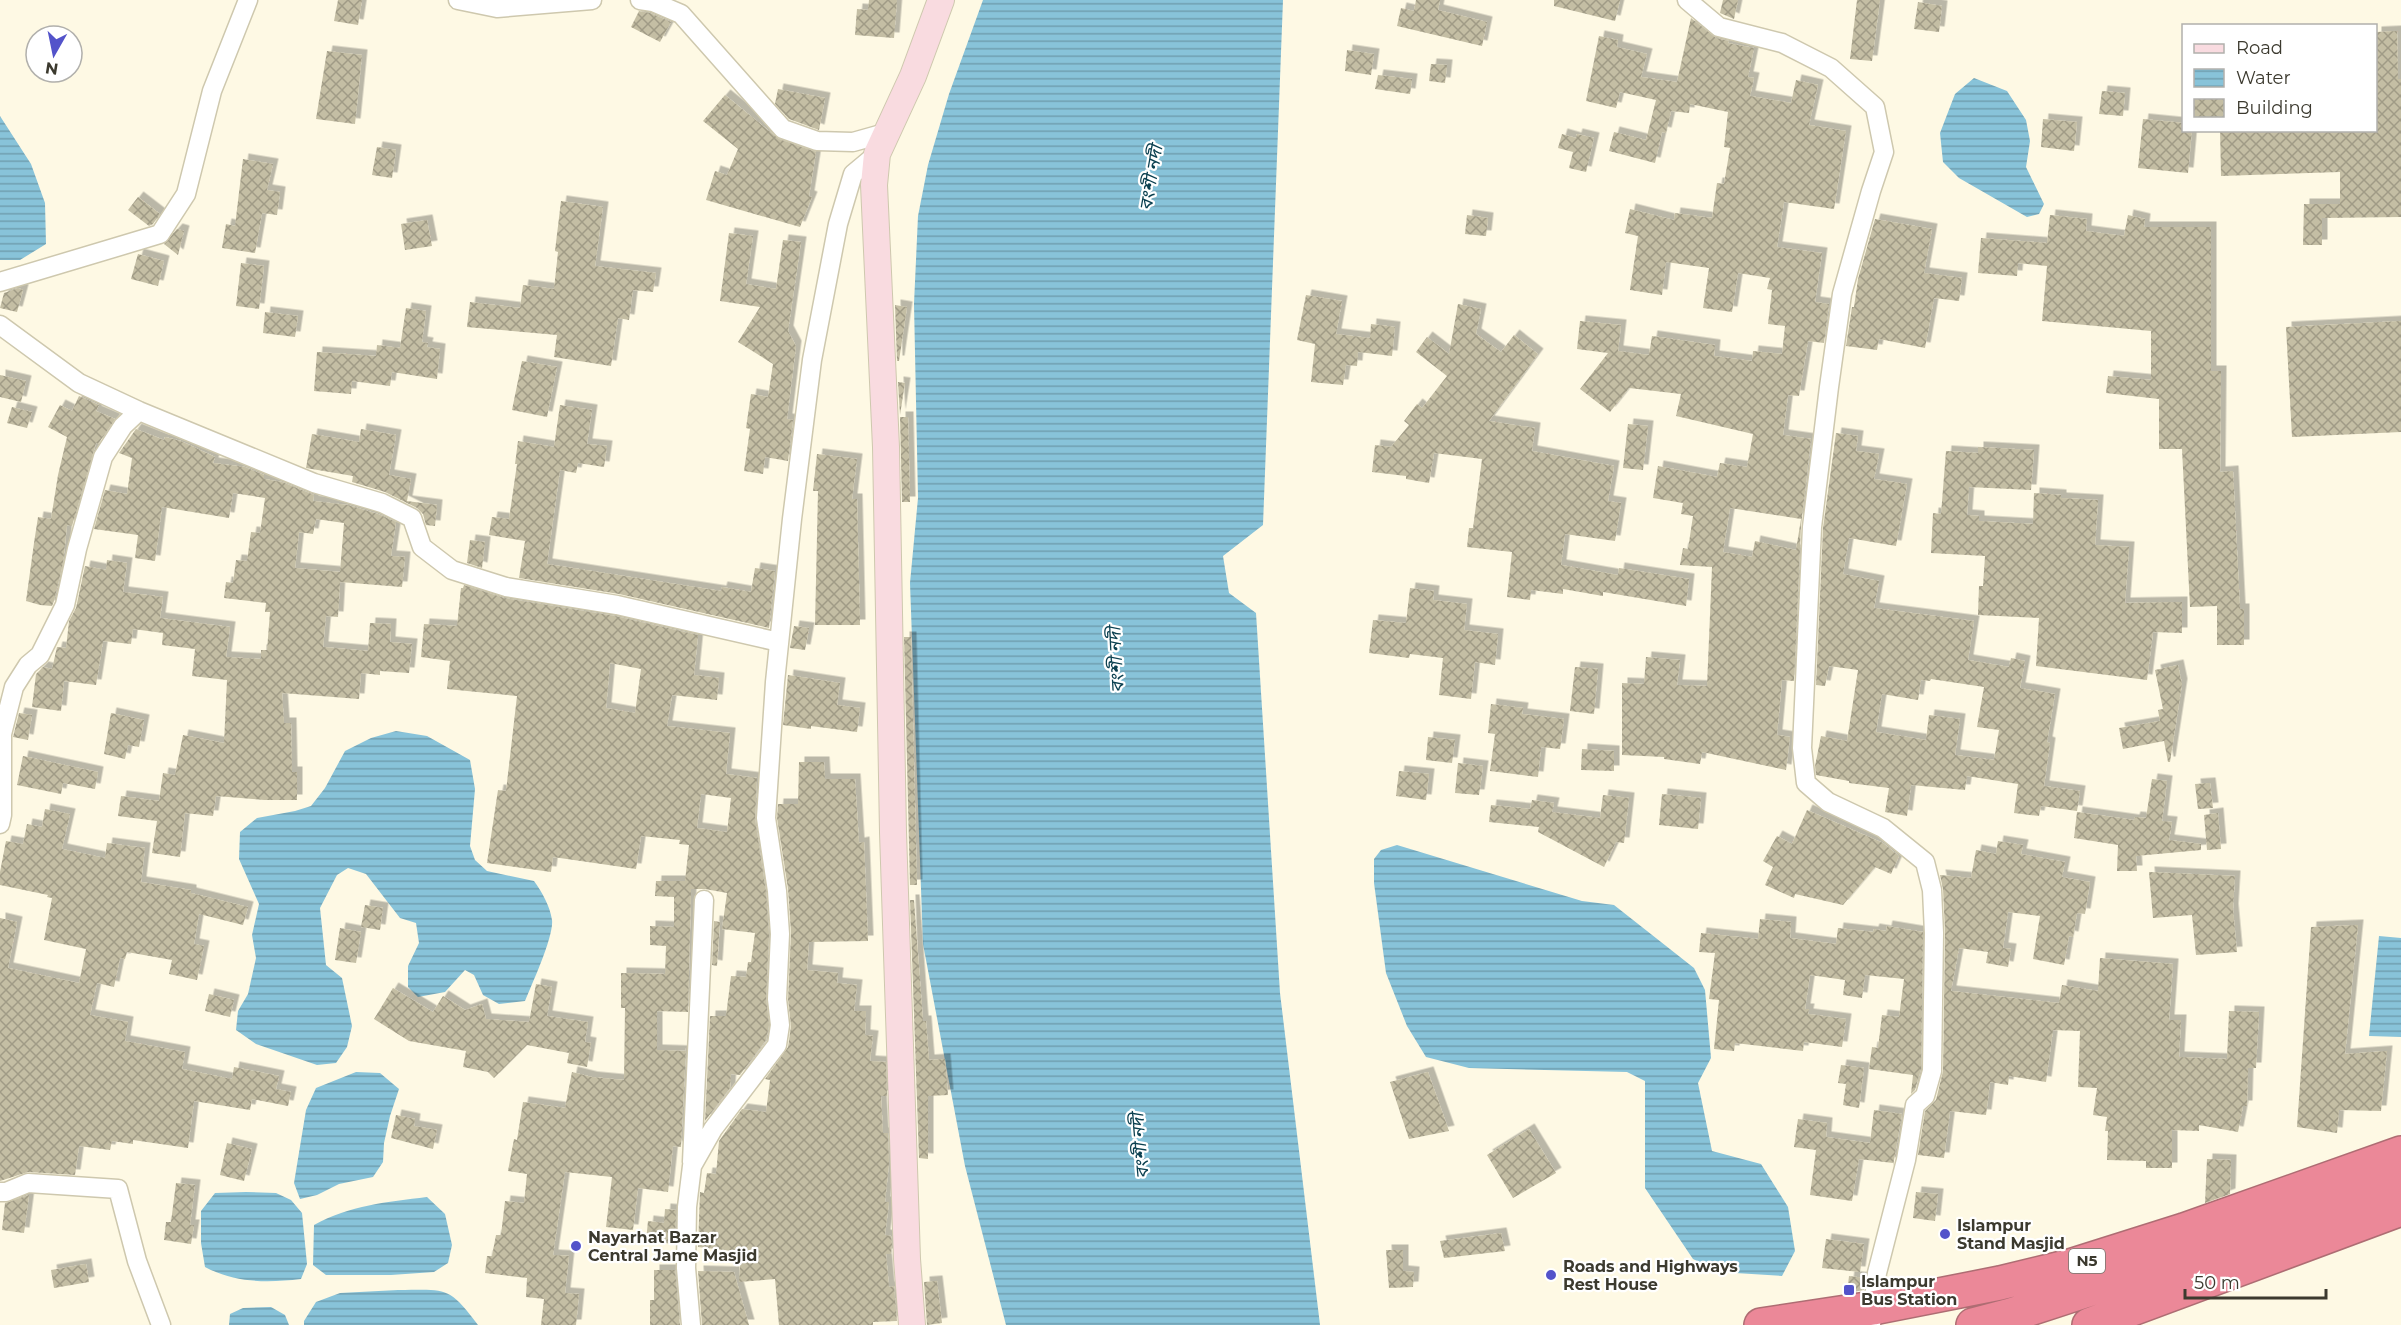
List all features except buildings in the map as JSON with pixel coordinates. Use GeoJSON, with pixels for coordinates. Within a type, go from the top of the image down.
{"type":"FeatureCollection","features":[{"type":"Feature","properties":{"kind":"highway","name":"N5"},"geometry":{"type":"LineString","coordinates":[[1761,1325],[1872,1316],[2070,1266],[2184,1230],[2401,1153]]}},
{"type":"Feature","properties":{"kind":"highway","name":"N5"},"geometry":{"type":"LineString","coordinates":[[1972,1325],[2012,1315],[2108,1283],[2401,1178]]}},
{"type":"Feature","properties":{"kind":"highway"},"geometry":{"type":"LineString","coordinates":[[2088,1325],[2401,1209]]}},
{"type":"Feature","properties":{"kind":"street"},"geometry":{"type":"LineString","coordinates":[[0,282],[160,234],[186,194],[212,91],[248,0]]}},
{"type":"Feature","properties":{"kind":"street"},"geometry":{"type":"LineString","coordinates":[[458,0],[497,8],[548,1],[592,0]]}},
{"type":"Feature","properties":{"kind":"street"},"geometry":{"type":"LineString","coordinates":[[640,0],[653,2],[681,14],[783,129],[817,141],[881,143]]}},
{"type":"Feature","properties":{"kind":"street"},"geometry":{"type":"LineString","coordinates":[[912,1325],[907,1259],[893,832],[886,447],[874,185],[881,143],[913,76],[941,0]]}},
{"type":"Feature","properties":{"kind":"street"},"geometry":{"type":"LineString","coordinates":[[1687,0],[1719,27],[1782,43],[1831,68],[1875,107],[1884,152],[1842,294],[1829,387],[1812,527],[1802,748],[1806,783],[1828,802],[1883,828],[1925,862],[1932,890],[1934,933],[1932,1071],[1925,1096],[1915,1105],[1899,1189],[1877,1273],[1872,1316]]}},
{"type":"Feature","properties":{"kind":"street"},"geometry":{"type":"LineString","coordinates":[[692,1166],[713,1129],[777,1045],[780,1025],[777,999],[780,934],[777,891],[766,818],[779,642],[792,519],[812,360],[838,224],[853,174],[881,143]]}},
{"type":"Feature","properties":{"kind":"street"},"geometry":{"type":"LineString","coordinates":[[0,325],[79,383],[139,411],[314,483],[382,503],[412,518],[422,547],[452,570],[506,587],[617,605],[779,642]]}},
{"type":"Feature","properties":{"kind":"street"},"geometry":{"type":"LineString","coordinates":[[0,824],[2,735],[14,687],[28,665],[40,654],[65,605],[77,549],[103,457],[123,426],[139,411]]}},
{"type":"Feature","properties":{"kind":"street"},"geometry":{"type":"LineString","coordinates":[[691,1325],[686,1268],[687,1207],[692,1166],[704,900]]}},
{"type":"Feature","properties":{"kind":"street"},"geometry":{"type":"LineString","coordinates":[[0,1192],[6,1192],[28,1183],[117,1189],[137,1261],[161,1325]]}},
{"type":"Feature","properties":{"kind":"water","name":"বংশী নদী"},"geometry":{"type":"Polygon","coordinates":[[[983,0],[1283,0],[1263,525],[1223,556],[1229,593],[1256,613],[1280,993],[1320,1325],[1006,1325],[965,1166],[923,944],[910,583],[918,498],[914,304],[918,216],[928,165],[949,94],[983,0]]]}},
{"type":"Feature","properties":{"kind":"water"},"geometry":{"type":"Polygon","coordinates":[[[1974,78],[2007,91],[2026,120],[2030,141],[2026,167],[2044,204],[2039,214],[2027,217],[1959,178],[1943,162],[1940,133],[1955,94],[1974,78]]]}},
{"type":"Feature","properties":{"kind":"water"},"geometry":{"type":"Polygon","coordinates":[[[0,116],[31,164],[45,203],[46,244],[20,260],[0,260],[0,116]]]}},
{"type":"Feature","properties":{"kind":"water"},"geometry":{"type":"Polygon","coordinates":[[[396,731],[427,736],[470,760],[475,789],[470,846],[475,860],[487,871],[534,881],[551,915],[550,937],[525,1001],[499,1004],[483,995],[474,975],[465,970],[445,992],[418,997],[408,987],[408,966],[419,943],[416,923],[400,918],[366,874],[348,868],[337,875],[320,908],[326,965],[342,978],[352,1026],[347,1047],[336,1063],[317,1065],[256,1044],[236,1030],[238,1011],[248,994],[256,958],[252,935],[259,904],[239,859],[240,832],[257,818],[311,806],[325,788],[345,751],[371,738],[396,731]]]}},
{"type":"Feature","properties":{"kind":"water"},"geometry":{"type":"Polygon","coordinates":[[[1397,845],[1582,901],[1614,905],[1694,968],[1705,990],[1711,1058],[1698,1083],[1712,1151],[1761,1164],[1788,1207],[1795,1251],[1782,1276],[1719,1272],[1693,1259],[1645,1188],[1645,1081],[1627,1072],[1469,1068],[1426,1057],[1407,1026],[1386,973],[1374,883],[1374,859],[1381,850],[1397,845]]]}},
{"type":"Feature","properties":{"kind":"water"},"geometry":{"type":"Polygon","coordinates":[[[2379,936],[2401,938],[2401,1037],[2369,1036],[2379,936]]]}},
{"type":"Feature","properties":{"kind":"water"},"geometry":{"type":"Polygon","coordinates":[[[356,1072],[380,1073],[399,1089],[384,1143],[383,1162],[373,1177],[339,1184],[317,1195],[300,1199],[294,1183],[306,1110],[316,1088],[356,1072]]]}},
{"type":"Feature","properties":{"kind":"water"},"geometry":{"type":"Polygon","coordinates":[[[215,1193],[276,1193],[291,1200],[302,1213],[307,1264],[301,1279],[276,1281],[240,1279],[205,1267],[201,1243],[201,1211],[215,1193]]]}},
{"type":"Feature","properties":{"kind":"water"},"geometry":{"type":"Polygon","coordinates":[[[427,1197],[445,1214],[452,1245],[448,1263],[434,1272],[391,1275],[326,1275],[313,1265],[314,1225],[355,1209],[427,1197]]]}},
{"type":"Feature","properties":{"kind":"water"},"geometry":{"type":"Polygon","coordinates":[[[398,1290],[445,1292],[460,1303],[478,1325],[304,1325],[304,1321],[316,1302],[340,1293],[398,1290]]]}},
{"type":"Feature","properties":{"kind":"water"},"geometry":{"type":"Polygon","coordinates":[[[271,1307],[285,1315],[289,1325],[229,1325],[230,1314],[243,1308],[271,1307]]]}},
{"type":"Feature","properties":{"kind":"place","name":"Islampur Stand Masjid"},"geometry":{"type":"Point","coordinates":[1945,1234]}},
{"type":"Feature","properties":{"kind":"place","name":"Nayarhat Bazar Central Jame Masjid"},"geometry":{"type":"Point","coordinates":[576,1246]}},
{"type":"Feature","properties":{"kind":"place","name":"Roads and Highways Rest House"},"geometry":{"type":"Point","coordinates":[1551,1275]}},
{"type":"Feature","properties":{"kind":"place","name":"Islampur Bus Station"},"geometry":{"type":"Point","coordinates":[1849,1290]}}]}
